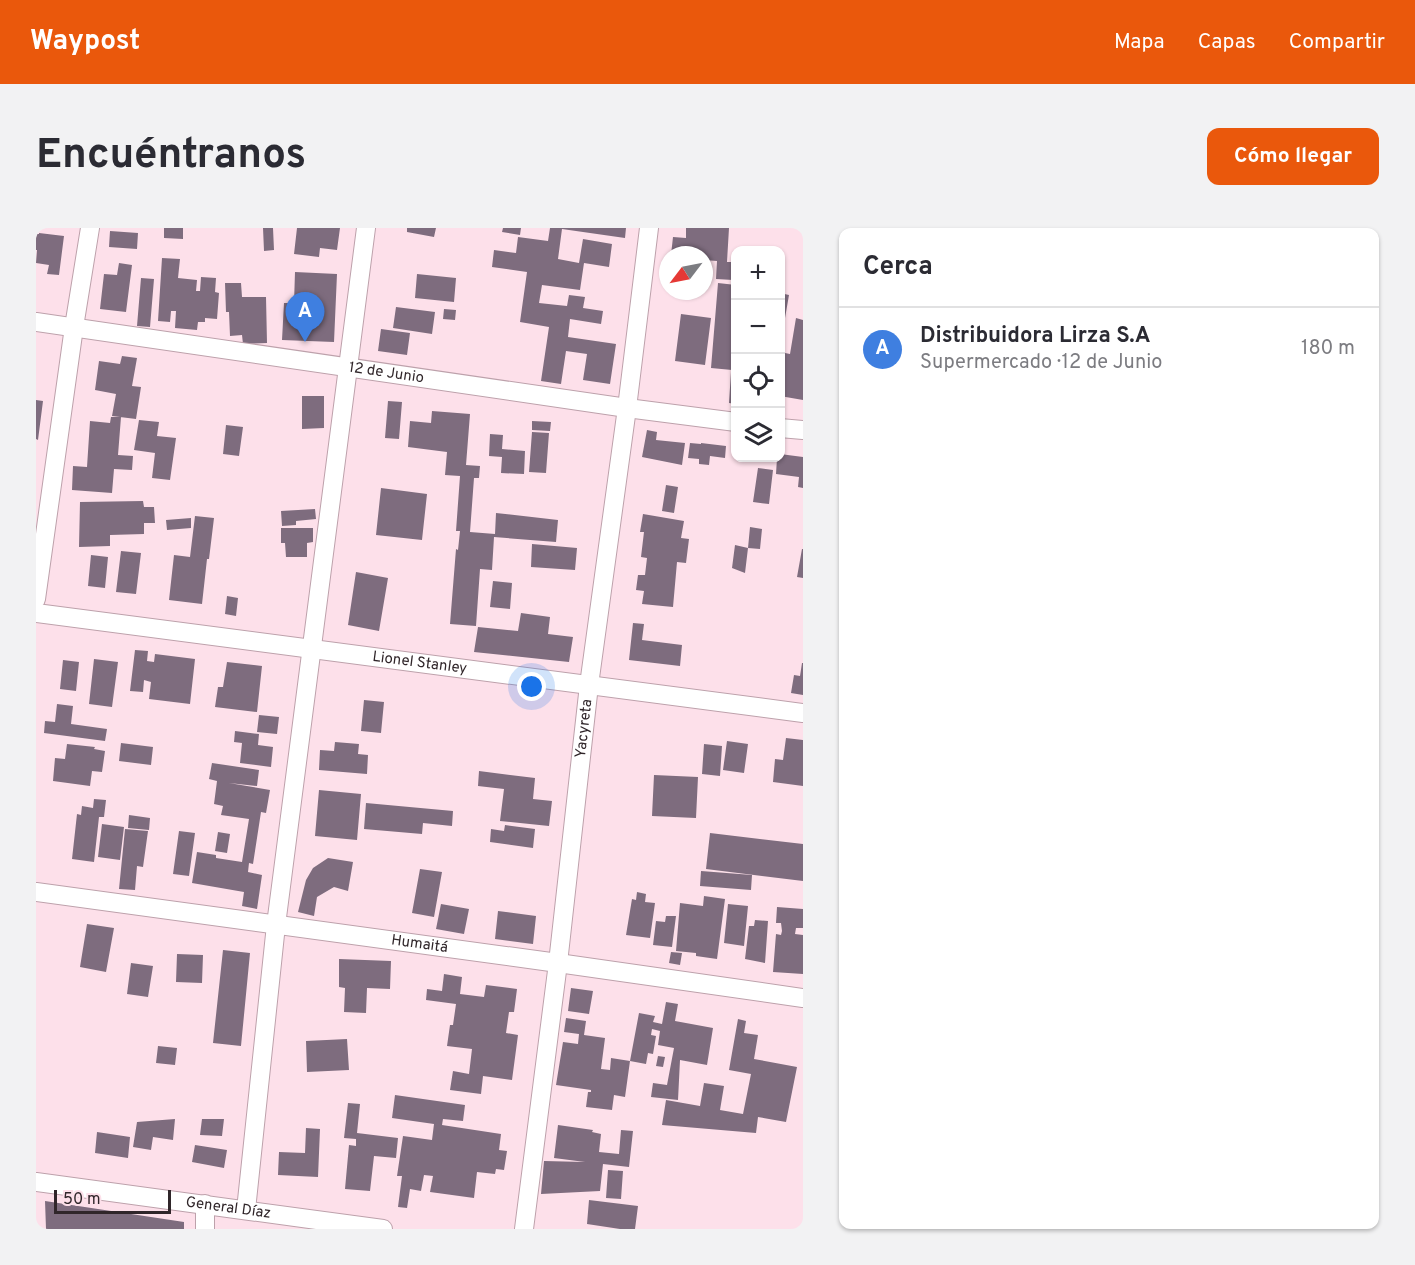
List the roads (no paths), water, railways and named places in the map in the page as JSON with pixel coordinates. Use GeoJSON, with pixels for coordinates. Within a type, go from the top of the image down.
{"type":"FeatureCollection","features":[{"type":"Feature","properties":{"kind":"street"},"geometry":{"type":"LineString","coordinates":[[36,599],[90,228]]}},
{"type":"Feature","properties":{"kind":"street"},"geometry":{"type":"LineString","coordinates":[[246,1210],[276,925],[366,228]]}},
{"type":"Feature","properties":{"kind":"street","name":"Yacyreta"},"geometry":{"type":"LineString","coordinates":[[524,1229],[558,963],[589,685],[649,228]]}},
{"type":"Feature","properties":{"kind":"street","name":"12 de Junio"},"geometry":{"type":"LineString","coordinates":[[36,322],[731,421]]}},
{"type":"Feature","properties":{"kind":"street"},"geometry":{"type":"LineString","coordinates":[[785,428],[803,430]]}},
{"type":"Feature","properties":{"kind":"street","name":"Lionel Stanley"},"geometry":{"type":"LineString","coordinates":[[36,613],[803,713]]}},
{"type":"Feature","properties":{"kind":"street","name":"Humaitá"},"geometry":{"type":"LineString","coordinates":[[36,892],[803,998]]}},
{"type":"Feature","properties":{"kind":"street","name":"General Díaz"},"geometry":{"type":"LineString","coordinates":[[36,1182],[383,1229]]}},
{"type":"Feature","properties":{"kind":"street"},"geometry":{"type":"LineString","coordinates":[[205,1204],[205,1229]]}},
{"type":"Feature","properties":{"kind":"place","name":"Distribuidora Lirza S.A"},"geometry":{"type":"Point","coordinates":[305,342]}}]}
